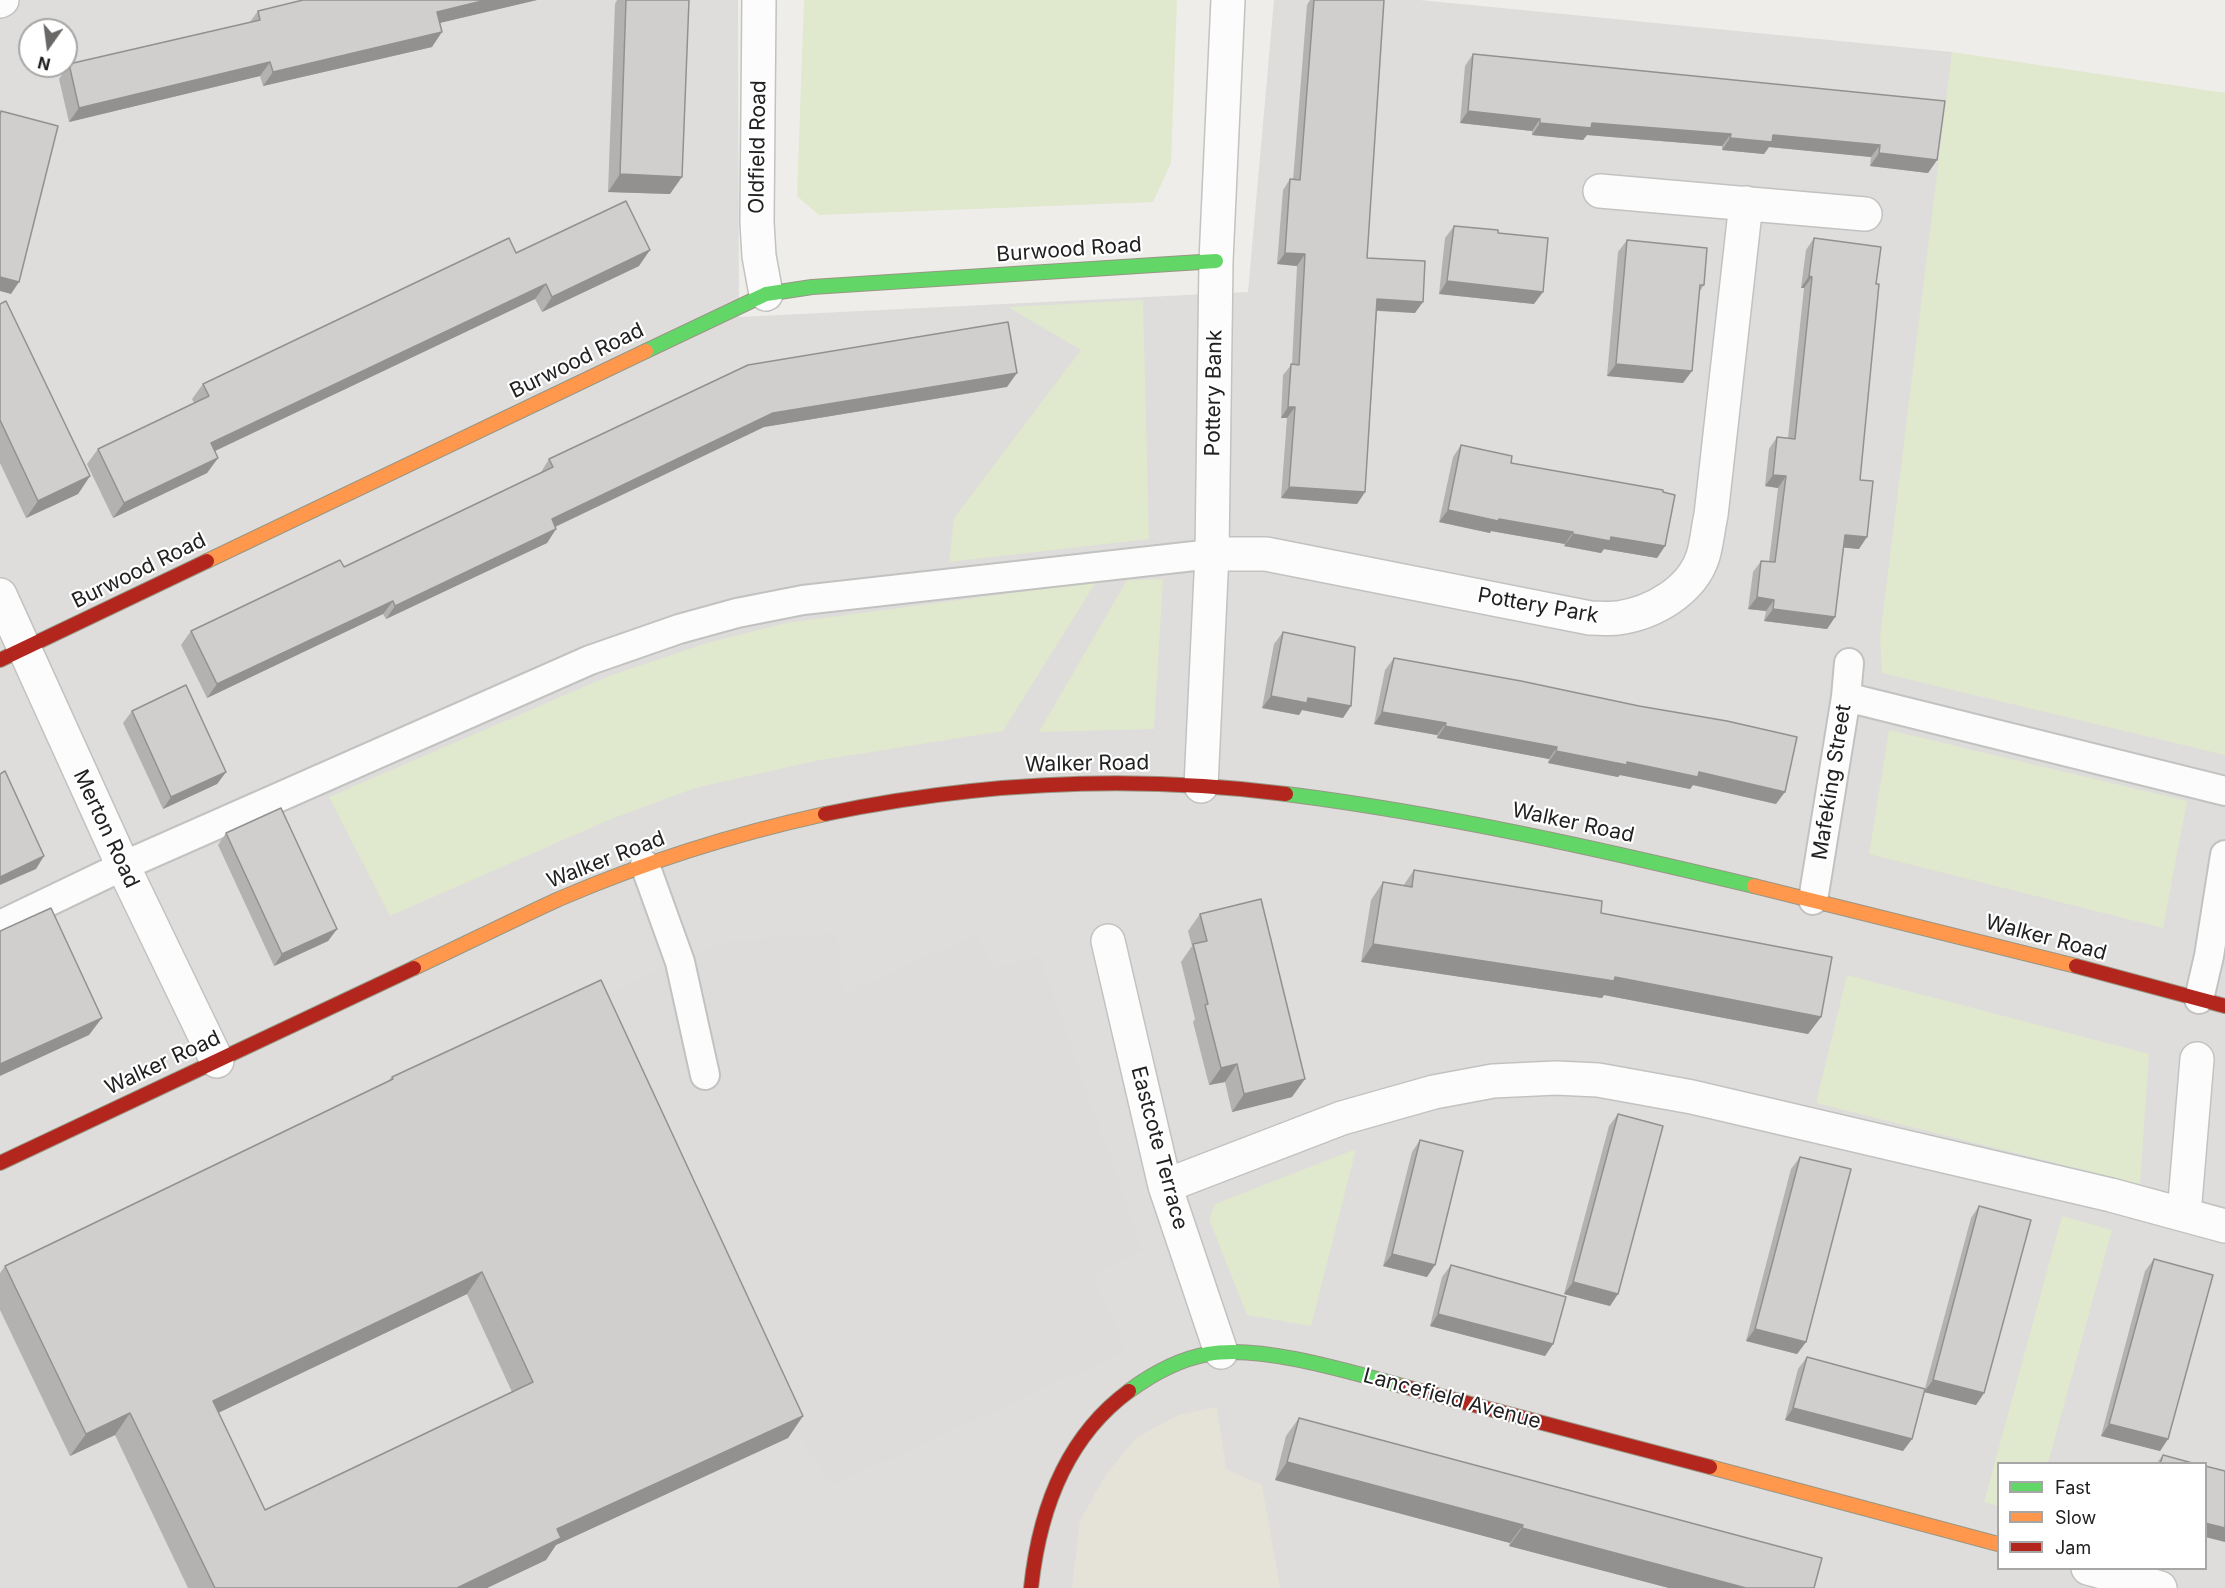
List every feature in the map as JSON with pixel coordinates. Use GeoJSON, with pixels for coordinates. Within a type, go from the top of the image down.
{"type":"FeatureCollection","features":[{"type":"Feature","properties":{"kind":"street","name":"Oldfield Road"},"geometry":{"type":"LineString","coordinates":[[759,0],[756,222],[766,294]]}},
{"type":"Feature","properties":{"kind":"street","name":"Pottery Bank"},"geometry":{"type":"LineString","coordinates":[[1201,786],[1212,554],[1216,261],[1228,0]]}},
{"type":"Feature","properties":{"kind":"street"},"geometry":{"type":"LineString","coordinates":[[1600,190],[1865,214]]}},
{"type":"Feature","properties":{"kind":"street","name":"Pottery Park"},"geometry":{"type":"LineString","coordinates":[[1212,554],[1266,554],[1590,618],[1617,618],[1643,612],[1663,603],[1683,588],[1695,574],[1703,555],[1711,514],[1746,203]]}},
{"type":"Feature","properties":{"kind":"street","name":"Burwood Road"},"geometry":{"type":"LineString","coordinates":[[12,655],[766,294],[812,287],[1216,261]]}},
{"type":"Feature","properties":{"kind":"street","name":"Merton Road"},"geometry":{"type":"LineString","coordinates":[[0,595],[12,655],[123,866],[217,1061]]}},
{"type":"Feature","properties":{"kind":"street","name":"Walker Road"},"geometry":{"type":"LineString","coordinates":[[0,1163],[560,899],[645,866],[727,839],[819,817],[910,799],[990,788],[1089,783],[1201,786],[1285,794],[1416,812],[1648,861],[1813,900],[2212,1003]]}},
{"type":"Feature","properties":{"kind":"street","name":"Eastcote Terrace"},"geometry":{"type":"LineString","coordinates":[[1108,941],[1165,1186],[1221,1352]]}},
{"type":"Feature","properties":{"kind":"street"},"geometry":{"type":"LineString","coordinates":[[2184,1214],[2198,1059]]}},
{"type":"Feature","properties":{"kind":"street"},"geometry":{"type":"LineString","coordinates":[[1165,1186],[1342,1118],[1434,1092],[1493,1081],[1556,1078],[1598,1080],[1703,1100],[2100,1193],[2225,1226]]}},
{"type":"Feature","properties":{"kind":"street","name":"Lancefield Avenue"},"geometry":{"type":"LineString","coordinates":[[1031,1588],[1041,1524],[1053,1488],[1073,1451],[1101,1415],[1146,1378],[1185,1360],[1221,1352],[1279,1357],[1336,1368],[1997,1544]]}},
{"type":"Feature","properties":{"kind":"street"},"geometry":{"type":"LineString","coordinates":[[2092,1570],[2160,1588]]}},
{"type":"Feature","properties":{"kind":"lane"},"geometry":{"type":"LineString","coordinates":[[0,925],[123,866],[590,660],[688,626],[737,613],[803,600],[1212,554]]}},
{"type":"Feature","properties":{"kind":"lane","name":"Mafeking Street"},"geometry":{"type":"LineString","coordinates":[[1813,900],[1846,697],[1849,663]]}},
{"type":"Feature","properties":{"kind":"lane"},"geometry":{"type":"LineString","coordinates":[[1846,697],[2225,791]]}},
{"type":"Feature","properties":{"kind":"lane"},"geometry":{"type":"LineString","coordinates":[[2212,1003],[2209,956],[2225,855]]}},
{"type":"Feature","properties":{"kind":"lane"},"geometry":{"type":"LineString","coordinates":[[645,866],[685,981],[705,1075]]}},
{"type":"Feature","properties":{"kind":"shaded area"},"geometry":{"type":"Polygon","coordinates":[[[0,0],[738,0],[739,317],[1248,292],[1274,0],[1420,0],[1952,52],[1951,62],[2225,93],[2225,1588],[0,1588],[0,0]]]}},
{"type":"Feature","properties":{"kind":"shaded area"},"geometry":{"type":"Polygon","coordinates":[[[837,933],[843,994],[977,934],[992,968],[1039,956],[1143,1251],[1092,1274],[1126,1351],[833,1485],[760,1379],[585,1002],[728,941],[837,933]]]}},
{"type":"Feature","properties":{"kind":"shaded area"},"geometry":{"type":"Polygon","coordinates":[[[1217,1407],[1226,1469],[1262,1485],[1280,1588],[1072,1588],[1080,1520],[1107,1473],[1136,1438],[1178,1415],[1217,1407]]]}},
{"type":"Feature","properties":{"kind":"green space"},"geometry":{"type":"Polygon","coordinates":[[[804,0],[1177,0],[1171,163],[1153,202],[819,215],[797,196],[804,0]]]}},
{"type":"Feature","properties":{"kind":"green space"},"geometry":{"type":"Polygon","coordinates":[[[1952,52],[2225,93],[2225,755],[1882,673],[1880,637],[1952,52]]]}},
{"type":"Feature","properties":{"kind":"green space"},"geometry":{"type":"Polygon","coordinates":[[[1143,300],[1149,539],[949,562],[954,518],[1081,350],[1008,307],[1143,300]]]}},
{"type":"Feature","properties":{"kind":"green space"},"geometry":{"type":"Polygon","coordinates":[[[1163,579],[1154,729],[1039,732],[1127,580],[1163,579]]]}},
{"type":"Feature","properties":{"kind":"green space"},"geometry":{"type":"Polygon","coordinates":[[[1096,582],[1003,731],[815,761],[695,788],[611,819],[390,916],[329,797],[609,676],[707,643],[786,623],[1096,582]]]}},
{"type":"Feature","properties":{"kind":"green space"},"geometry":{"type":"Polygon","coordinates":[[[1889,730],[2187,801],[2163,928],[1869,854],[1889,730]]]}},
{"type":"Feature","properties":{"kind":"green space"},"geometry":{"type":"Polygon","coordinates":[[[1847,975],[2149,1054],[2140,1184],[1816,1103],[1847,975]]]}},
{"type":"Feature","properties":{"kind":"green space"},"geometry":{"type":"Polygon","coordinates":[[[1356,1149],[1311,1326],[1247,1315],[1209,1219],[1215,1204],[1356,1149]]]}},
{"type":"Feature","properties":{"kind":"green space"},"geometry":{"type":"Polygon","coordinates":[[[2062,1216],[2112,1230],[2048,1462],[1997,1462],[1997,1506],[1984,1502],[2062,1216]]]}},
{"type":"Feature","properties":{"kind":"building"},"geometry":{"type":"Polygon","coordinates":[[[303,0],[486,0],[437,12],[442,32],[273,72],[270,62],[79,108],[72,78],[78,78],[78,62],[260,20],[258,11],[303,0]]]}},
{"type":"Feature","properties":{"kind":"building"},"geometry":{"type":"Polygon","coordinates":[[[626,0],[689,0],[682,177],[620,174],[626,0]]]}},
{"type":"Feature","properties":{"kind":"building"},"geometry":{"type":"Polygon","coordinates":[[[1314,0],[1384,0],[1367,258],[1425,261],[1423,302],[1377,299],[1365,492],[1289,487],[1295,407],[1288,407],[1291,364],[1299,365],[1305,254],[1285,253],[1290,179],[1300,180],[1314,0]]]}},
{"type":"Feature","properties":{"kind":"building"},"geometry":{"type":"Polygon","coordinates":[[[1473,54],[1945,101],[1937,160],[1879,153],[1880,145],[1773,135],[1772,142],[1730,138],[1731,134],[1592,123],[1591,128],[1540,123],[1540,119],[1468,111],[1473,54]]]}},
{"type":"Feature","properties":{"kind":"building"},"geometry":{"type":"Polygon","coordinates":[[[1,111],[58,126],[19,282],[0,277],[1,111]]]}},
{"type":"Feature","properties":{"kind":"building"},"geometry":{"type":"Polygon","coordinates":[[[626,201],[650,250],[552,297],[546,284],[211,443],[218,458],[124,503],[98,449],[209,396],[203,384],[509,238],[516,253],[626,201]]]}},
{"type":"Feature","properties":{"kind":"building"},"geometry":{"type":"Polygon","coordinates":[[[1454,226],[1548,238],[1543,292],[1447,281],[1454,226]]]}},
{"type":"Feature","properties":{"kind":"building"},"geometry":{"type":"Polygon","coordinates":[[[1814,238],[1881,247],[1860,480],[1873,481],[1867,537],[1845,535],[1835,617],[1773,609],[1774,600],[1757,597],[1761,561],[1775,562],[1786,476],[1773,475],[1777,437],[1795,439],[1814,238]]]}},
{"type":"Feature","properties":{"kind":"building"},"geometry":{"type":"Polygon","coordinates":[[[1627,240],[1707,248],[1704,285],[1700,285],[1692,371],[1616,364],[1627,240]]]}},
{"type":"Feature","properties":{"kind":"building"},"geometry":{"type":"Polygon","coordinates":[[[6,301],[90,476],[38,501],[0,420],[0,304],[6,301]]]}},
{"type":"Feature","properties":{"kind":"building"},"geometry":{"type":"Polygon","coordinates":[[[1008,322],[1017,373],[773,413],[552,519],[556,529],[395,606],[393,601],[217,684],[191,631],[340,560],[344,567],[553,467],[549,459],[748,365],[1008,322]]]}},
{"type":"Feature","properties":{"kind":"building"},"geometry":{"type":"Polygon","coordinates":[[[1461,445],[1512,456],[1511,463],[1663,490],[1663,492],[1675,495],[1665,546],[1611,537],[1610,541],[1573,534],[1573,532],[1499,519],[1498,521],[1448,510],[1461,445]]]}},
{"type":"Feature","properties":{"kind":"building"},"geometry":{"type":"Polygon","coordinates":[[[1283,632],[1355,647],[1351,706],[1308,698],[1307,703],[1271,696],[1283,632]]]}},
{"type":"Feature","properties":{"kind":"building"},"geometry":{"type":"Polygon","coordinates":[[[1394,658],[1727,721],[1797,737],[1785,792],[1699,772],[1698,777],[1627,762],[1627,765],[1556,751],[1557,747],[1382,712],[1394,658]]]}},
{"type":"Feature","properties":{"kind":"building"},"geometry":{"type":"Polygon","coordinates":[[[186,685],[226,772],[171,797],[132,711],[186,685]]]}},
{"type":"Feature","properties":{"kind":"building"},"geometry":{"type":"Polygon","coordinates":[[[5,771],[44,856],[0,877],[0,774],[5,771]]]}},
{"type":"Feature","properties":{"kind":"building"},"geometry":{"type":"Polygon","coordinates":[[[281,808],[337,929],[282,954],[226,833],[281,808]]]}},
{"type":"Feature","properties":{"kind":"building"},"geometry":{"type":"Polygon","coordinates":[[[1414,870],[1602,901],[1601,913],[1832,957],[1821,1017],[1615,977],[1614,981],[1373,944],[1383,882],[1412,887],[1414,870]]]}},
{"type":"Feature","properties":{"kind":"building"},"geometry":{"type":"Polygon","coordinates":[[[1261,899],[1305,1079],[1244,1094],[1237,1064],[1221,1068],[1193,944],[1207,941],[1200,914],[1261,899]]]}},
{"type":"Feature","properties":{"kind":"building"},"geometry":{"type":"Polygon","coordinates":[[[51,908],[102,1018],[0,1064],[0,931],[51,908]]]}},
{"type":"Feature","properties":{"kind":"building"},"geometry":{"type":"Polygon","coordinates":[[[601,980],[803,1416],[557,1529],[561,1538],[457,1588],[215,1588],[130,1413],[86,1434],[5,1266],[393,1079],[392,1077],[601,980]],[[482,1272],[213,1401],[265,1510],[533,1382],[482,1272]]]}},
{"type":"Feature","properties":{"kind":"building"},"geometry":{"type":"Polygon","coordinates":[[[1618,1114],[1663,1126],[1618,1294],[1573,1282],[1618,1114]]]}},
{"type":"Feature","properties":{"kind":"building"},"geometry":{"type":"Polygon","coordinates":[[[1420,1140],[1463,1151],[1435,1265],[1392,1254],[1420,1140]]]}},
{"type":"Feature","properties":{"kind":"building"},"geometry":{"type":"Polygon","coordinates":[[[1800,1157],[1851,1169],[1806,1342],[1755,1329],[1800,1157]]]}},
{"type":"Feature","properties":{"kind":"building"},"geometry":{"type":"Polygon","coordinates":[[[1979,1206],[2031,1220],[1984,1393],[1933,1380],[1979,1206]]]}},
{"type":"Feature","properties":{"kind":"building"},"geometry":{"type":"Polygon","coordinates":[[[2154,1259],[2213,1275],[2168,1439],[2109,1424],[2154,1259]]]}},
{"type":"Feature","properties":{"kind":"building"},"geometry":{"type":"Polygon","coordinates":[[[1451,1265],[1566,1297],[1553,1344],[1438,1314],[1451,1265]]]}},
{"type":"Feature","properties":{"kind":"building"},"geometry":{"type":"Polygon","coordinates":[[[1807,1357],[1925,1389],[1912,1439],[1793,1408],[1807,1357]]]}},
{"type":"Feature","properties":{"kind":"building"},"geometry":{"type":"Polygon","coordinates":[[[1299,1418],[1822,1558],[1814,1588],[1746,1588],[1287,1462],[1299,1418]]]}},
{"type":"Feature","properties":{"kind":"building"},"geometry":{"type":"Polygon","coordinates":[[[2163,1455],[2189,1462],[2161,1462],[2163,1455]]]}},
{"type":"Feature","properties":{"kind":"building"},"geometry":{"type":"Polygon","coordinates":[[[2207,1466],[2225,1471],[2225,1528],[2207,1524],[2207,1466]]]}},
{"type":"Feature","properties":{"kind":"traffic: fast"},"geometry":{"type":"LineString","coordinates":[[646,351],[766,294],[812,287],[1216,261]]}},
{"type":"Feature","properties":{"kind":"traffic: fast"},"geometry":{"type":"LineString","coordinates":[[1286,794],[1463,822],[1754,886]]}},
{"type":"Feature","properties":{"kind":"traffic: fast"},"geometry":{"type":"LineString","coordinates":[[1129,1391],[1177,1363],[1198,1356],[1229,1352],[1253,1353],[1305,1361],[1402,1386]]}},
{"type":"Feature","properties":{"kind":"traffic: slow"},"geometry":{"type":"LineString","coordinates":[[207,561],[646,351]]}},
{"type":"Feature","properties":{"kind":"traffic: slow"},"geometry":{"type":"LineString","coordinates":[[414,968],[559,899],[624,873],[724,840],[825,814]]}},
{"type":"Feature","properties":{"kind":"traffic: slow"},"geometry":{"type":"LineString","coordinates":[[1754,886],[2076,966]]}},
{"type":"Feature","properties":{"kind":"traffic: slow"},"geometry":{"type":"LineString","coordinates":[[1710,1467],[1997,1544]]}},
{"type":"Feature","properties":{"kind":"traffic: jam"},"geometry":{"type":"LineString","coordinates":[[0,660],[207,561]]}},
{"type":"Feature","properties":{"kind":"traffic: jam"},"geometry":{"type":"LineString","coordinates":[[825,814],[940,795],[1054,784],[1169,784],[1286,794]]}},
{"type":"Feature","properties":{"kind":"traffic: jam"},"geometry":{"type":"LineString","coordinates":[[2076,966],[2225,1006]]}},
{"type":"Feature","properties":{"kind":"traffic: jam"},"geometry":{"type":"LineString","coordinates":[[0,1163],[414,968]]}},
{"type":"Feature","properties":{"kind":"traffic: jam"},"geometry":{"type":"LineString","coordinates":[[1402,1386],[1710,1467]]}},
{"type":"Feature","properties":{"kind":"traffic: jam"},"geometry":{"type":"LineString","coordinates":[[1031,1588],[1041,1532],[1059,1479],[1072,1454],[1088,1431],[1129,1391]]}}]}
